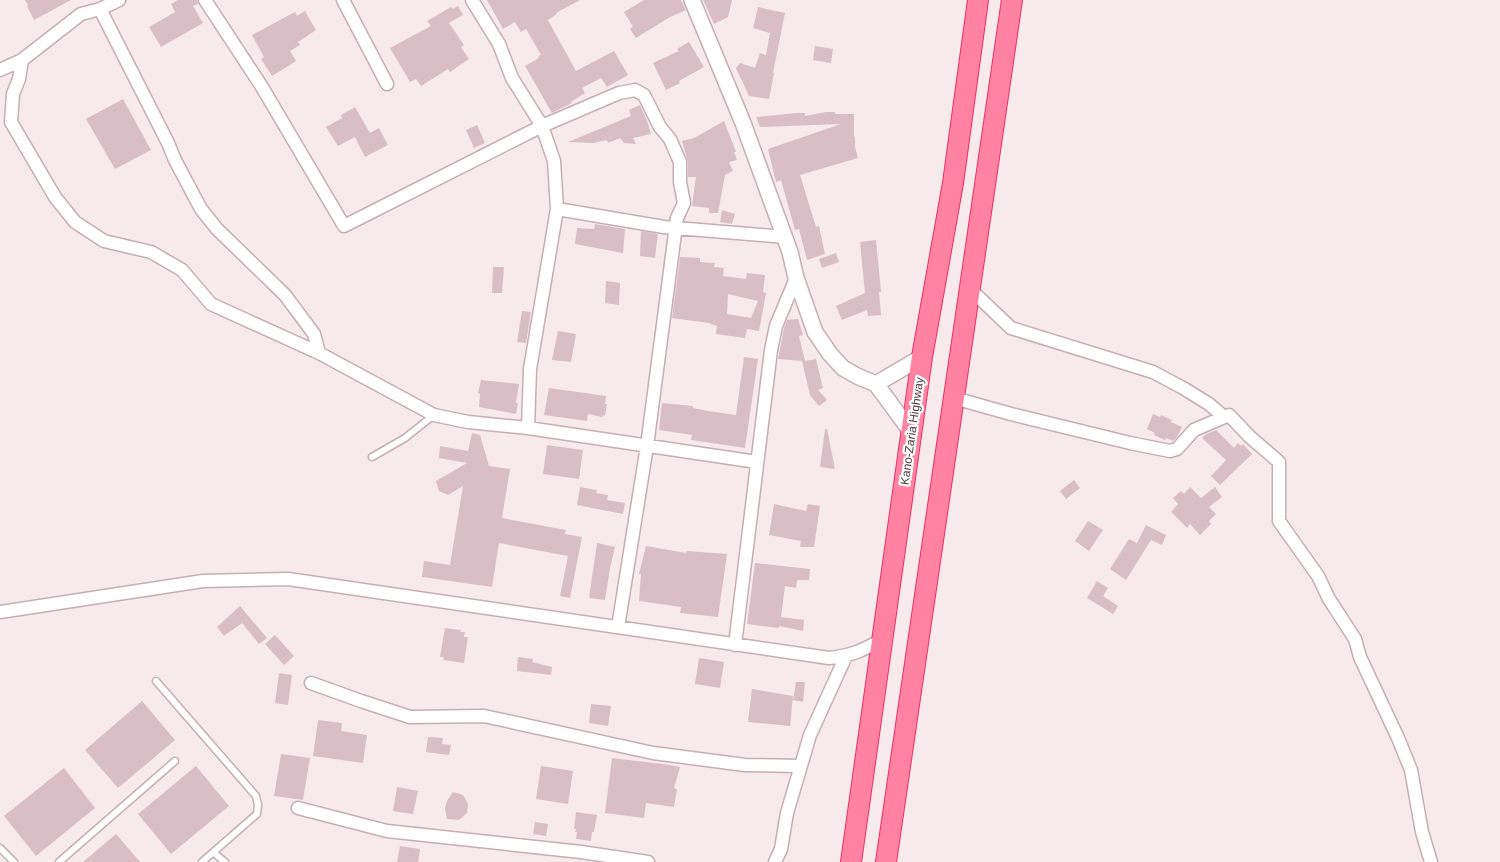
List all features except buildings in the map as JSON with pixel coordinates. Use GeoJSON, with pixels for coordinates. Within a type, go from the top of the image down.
{"type":"FeatureCollection","features":[{"type":"Feature","properties":{"kind":"highway","name":"Kano-Zaria Highway"},"geometry":{"type":"LineString","coordinates":[[851,862],[922,357],[953,183],[978,0]]}},
{"type":"Feature","properties":{"kind":"highway"},"geometry":{"type":"LineString","coordinates":[[889,860],[1012,0]]}},
{"type":"Feature","properties":{"kind":"highway"},"geometry":{"type":"LineString","coordinates":[[953,183],[985,188]]}},
{"type":"Feature","properties":{"kind":"street"},"geometry":{"type":"LineString","coordinates":[[0,70],[22,60],[81,14],[100,9],[119,0]]}},
{"type":"Feature","properties":{"kind":"street"},"geometry":{"type":"LineString","coordinates":[[205,0],[262,87],[344,226],[542,126],[619,93],[635,90],[644,95],[660,127],[670,139],[680,162],[680,182],[684,202],[677,218],[647,446],[618,627]]}},
{"type":"Feature","properties":{"kind":"street"},"geometry":{"type":"LineString","coordinates":[[342,0],[387,84]]}},
{"type":"Feature","properties":{"kind":"street"},"geometry":{"type":"LineString","coordinates":[[472,0],[499,44],[512,78],[542,126],[554,161],[557,209],[530,369],[528,428]]}},
{"type":"Feature","properties":{"kind":"street"},"geometry":{"type":"LineString","coordinates":[[692,0],[743,123],[790,252],[796,278],[815,332],[830,354],[843,368],[876,384],[912,433]]}},
{"type":"Feature","properties":{"kind":"street"},"geometry":{"type":"LineString","coordinates":[[100,9],[168,143],[188,188],[201,209],[217,229],[285,295],[314,334],[319,352]]}},
{"type":"Feature","properties":{"kind":"street"},"geometry":{"type":"LineString","coordinates":[[22,60],[19,78],[13,94],[11,122],[55,198],[75,222],[104,241],[151,252],[182,270],[211,304],[319,352],[434,414],[468,422],[528,428],[757,462]]}},
{"type":"Feature","properties":{"kind":"street"},"geometry":{"type":"LineString","coordinates":[[557,209],[676,228],[784,237]]}},
{"type":"Feature","properties":{"kind":"street"},"geometry":{"type":"LineString","coordinates":[[735,645],[771,350],[776,326],[796,278]]}},
{"type":"Feature","properties":{"kind":"street"},"geometry":{"type":"LineString","coordinates":[[970,289],[1011,328],[1153,372],[1209,404],[1224,417]]}},
{"type":"Feature","properties":{"kind":"street"},"geometry":{"type":"LineString","coordinates":[[876,384],[922,357]]}},
{"type":"Feature","properties":{"kind":"street"},"geometry":{"type":"LineString","coordinates":[[954,398],[1130,443],[1170,450],[1177,449],[1194,430],[1229,415],[1250,437],[1279,462],[1279,520],[1318,576],[1329,599],[1354,639],[1411,770],[1422,832],[1432,862]]}},
{"type":"Feature","properties":{"kind":"street"},"geometry":{"type":"LineString","coordinates":[[0,612],[204,581],[288,579],[830,658],[861,652],[882,640]]}},
{"type":"Feature","properties":{"kind":"street"},"geometry":{"type":"LineString","coordinates":[[774,862],[781,849],[787,813],[810,735],[846,656]]}},
{"type":"Feature","properties":{"kind":"street"},"geometry":{"type":"LineString","coordinates":[[311,683],[410,717],[484,716],[653,753],[745,765],[801,766]]}},
{"type":"Feature","properties":{"kind":"street"},"geometry":{"type":"LineString","coordinates":[[298,808],[387,831],[581,852],[648,862]]}},
{"type":"Feature","properties":{"kind":"lane"},"geometry":{"type":"LineString","coordinates":[[372,457],[405,438],[434,414]]}},
{"type":"Feature","properties":{"kind":"lane"},"geometry":{"type":"LineString","coordinates":[[156,681],[256,796],[258,804],[257,814],[202,862]]}},
{"type":"Feature","properties":{"kind":"lane"},"geometry":{"type":"LineString","coordinates":[[59,862],[175,761]]}},
{"type":"Feature","properties":{"kind":"lane"},"geometry":{"type":"LineString","coordinates":[[0,848],[14,862]]}},
{"type":"Feature","properties":{"kind":"lane"},"geometry":{"type":"LineString","coordinates":[[214,853],[225,862]]}}]}
